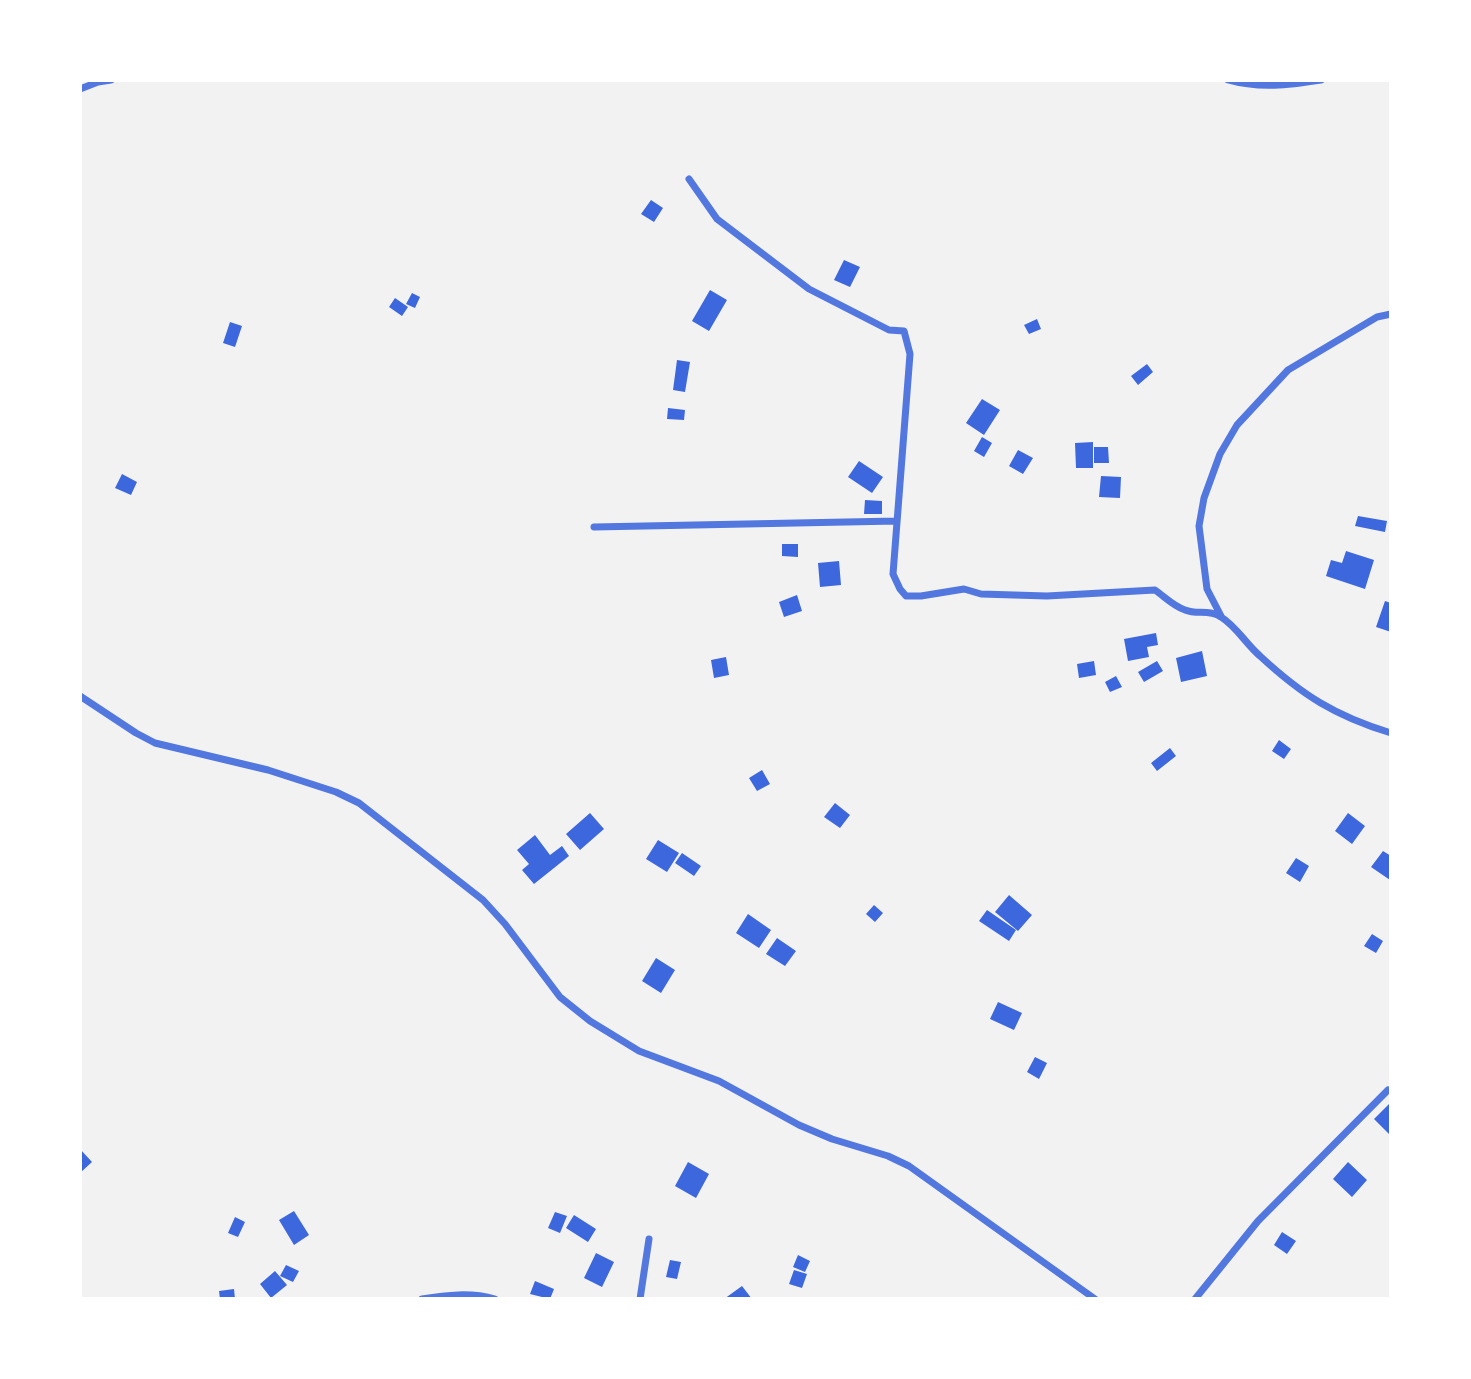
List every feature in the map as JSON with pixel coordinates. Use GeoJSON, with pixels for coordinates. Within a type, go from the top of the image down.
{"type":"FeatureCollection","features":[{"type":"Feature","properties":{"kind":"street"},"geometry":{"type":"LineString","coordinates":[[80,89],[111,80]]}},
{"type":"Feature","properties":{"kind":"street"},"geometry":{"type":"LineString","coordinates":[[1228,80],[1246,85],[1277,87],[1321,80]]}},
{"type":"Feature","properties":{"kind":"street"},"geometry":{"type":"LineString","coordinates":[[689,179],[717,219],[809,289],[889,330],[904,331],[910,354],[893,574],[906,596],[964,589],[981,594],[1047,596],[1149,588],[1189,612],[1206,611],[1222,617]]}},
{"type":"Feature","properties":{"kind":"street"},"geometry":{"type":"LineString","coordinates":[[1391,314],[1377,317],[1288,370],[1237,425],[1220,454],[1204,498],[1199,526],[1207,589],[1222,617],[1247,644],[1292,686],[1338,715],[1391,733]]}},
{"type":"Feature","properties":{"kind":"street"},"geometry":{"type":"LineString","coordinates":[[594,527],[897,521]]}},
{"type":"Feature","properties":{"kind":"street"},"geometry":{"type":"LineString","coordinates":[[80,696],[155,743],[268,770],[336,792],[359,803],[483,900],[560,997],[590,1021],[639,1051],[719,1081],[799,1125],[909,1166],[1095,1299]]}},
{"type":"Feature","properties":{"kind":"street"},"geometry":{"type":"LineString","coordinates":[[1195,1299],[1258,1221],[1388,1090]]}},
{"type":"Feature","properties":{"kind":"street"},"geometry":{"type":"LineString","coordinates":[[640,1299],[649,1239]]}},
{"type":"Feature","properties":{"kind":"street"},"geometry":{"type":"LineString","coordinates":[[422,1299],[446,1295],[495,1299]]}},
{"type":"Feature","properties":{"kind":"building"},"geometry":{"type":"Polygon","coordinates":[[[651,200],[663,208],[654,222],[641,214],[651,200]]]}},
{"type":"Feature","properties":{"kind":"building"},"geometry":{"type":"Polygon","coordinates":[[[844,260],[860,267],[850,287],[834,280],[844,260]]]}},
{"type":"Feature","properties":{"kind":"building"},"geometry":{"type":"Polygon","coordinates":[[[710,290],[727,300],[709,331],[692,321],[710,290]]]}},
{"type":"Feature","properties":{"kind":"building"},"geometry":{"type":"Polygon","coordinates":[[[412,293],[420,297],[415,308],[406,304],[412,293]]]}},
{"type":"Feature","properties":{"kind":"building"},"geometry":{"type":"Polygon","coordinates":[[[395,298],[408,307],[402,316],[389,307],[395,298]]]}},
{"type":"Feature","properties":{"kind":"building"},"geometry":{"type":"Polygon","coordinates":[[[1037,319],[1041,329],[1029,334],[1024,325],[1037,319]]]}},
{"type":"Feature","properties":{"kind":"building"},"geometry":{"type":"Polygon","coordinates":[[[230,322],[242,326],[235,347],[223,343],[230,322]]]}},
{"type":"Feature","properties":{"kind":"building"},"geometry":{"type":"Polygon","coordinates":[[[677,360],[690,362],[685,392],[673,390],[677,360]]]}},
{"type":"Feature","properties":{"kind":"building"},"geometry":{"type":"Polygon","coordinates":[[[1147,364],[1153,372],[1138,385],[1131,376],[1147,364]]]}},
{"type":"Feature","properties":{"kind":"building"},"geometry":{"type":"Polygon","coordinates":[[[982,399],[1000,410],[984,435],[966,423],[982,399]]]}},
{"type":"Feature","properties":{"kind":"building"},"geometry":{"type":"Polygon","coordinates":[[[668,408],[685,410],[684,420],[667,419],[668,408]]]}},
{"type":"Feature","properties":{"kind":"building"},"geometry":{"type":"Polygon","coordinates":[[[982,437],[992,443],[984,457],[974,451],[982,437]]]}},
{"type":"Feature","properties":{"kind":"building"},"geometry":{"type":"Polygon","coordinates":[[[1093,442],[1093,468],[1076,468],[1075,443],[1093,442]]]}},
{"type":"Feature","properties":{"kind":"building"},"geometry":{"type":"Polygon","coordinates":[[[1094,447],[1108,447],[1109,463],[1094,463],[1094,447]]]}},
{"type":"Feature","properties":{"kind":"building"},"geometry":{"type":"Polygon","coordinates":[[[1018,450],[1033,458],[1023,474],[1009,466],[1018,450]]]}},
{"type":"Feature","properties":{"kind":"building"},"geometry":{"type":"Polygon","coordinates":[[[859,461],[883,477],[872,493],[848,477],[859,461]]]}},
{"type":"Feature","properties":{"kind":"building"},"geometry":{"type":"Polygon","coordinates":[[[122,474],[137,482],[131,495],[115,488],[122,474]]]}},
{"type":"Feature","properties":{"kind":"building"},"geometry":{"type":"Polygon","coordinates":[[[1101,476],[1121,477],[1120,498],[1099,497],[1101,476]]]}},
{"type":"Feature","properties":{"kind":"building"},"geometry":{"type":"Polygon","coordinates":[[[865,500],[882,501],[882,514],[864,514],[865,500]]]}},
{"type":"Feature","properties":{"kind":"building"},"geometry":{"type":"Polygon","coordinates":[[[1358,516],[1387,521],[1385,532],[1355,526],[1358,516]]]}},
{"type":"Feature","properties":{"kind":"building"},"geometry":{"type":"Polygon","coordinates":[[[782,544],[798,544],[798,557],[782,556],[782,544]]]}},
{"type":"Feature","properties":{"kind":"building"},"geometry":{"type":"Polygon","coordinates":[[[1346,551],[1374,560],[1365,589],[1326,576],[1331,560],[1342,563],[1346,551]]]}},
{"type":"Feature","properties":{"kind":"building"},"geometry":{"type":"Polygon","coordinates":[[[839,561],[841,585],[820,587],[818,563],[839,561]]]}},
{"type":"Feature","properties":{"kind":"building"},"geometry":{"type":"Polygon","coordinates":[[[797,595],[802,611],[784,617],[779,602],[797,595]]]}},
{"type":"Feature","properties":{"kind":"building"},"geometry":{"type":"Polygon","coordinates":[[[1385,601],[1391,603],[1391,632],[1376,627],[1385,601]]]}},
{"type":"Feature","properties":{"kind":"building"},"geometry":{"type":"Polygon","coordinates":[[[1156,633],[1158,645],[1147,647],[1149,657],[1128,661],[1124,639],[1156,633]]]}},
{"type":"Feature","properties":{"kind":"building"},"geometry":{"type":"Polygon","coordinates":[[[1202,651],[1207,676],[1181,682],[1176,658],[1202,651]]]}},
{"type":"Feature","properties":{"kind":"building"},"geometry":{"type":"Polygon","coordinates":[[[726,657],[729,675],[714,678],[711,660],[726,657]]]}},
{"type":"Feature","properties":{"kind":"building"},"geometry":{"type":"Polygon","coordinates":[[[1094,661],[1096,675],[1079,678],[1077,664],[1094,661]]]}},
{"type":"Feature","properties":{"kind":"building"},"geometry":{"type":"Polygon","coordinates":[[[1157,661],[1163,671],[1144,682],[1138,672],[1157,661]]]}},
{"type":"Feature","properties":{"kind":"building"},"geometry":{"type":"Polygon","coordinates":[[[1116,676],[1122,687],[1110,692],[1105,682],[1116,676]]]}},
{"type":"Feature","properties":{"kind":"building"},"geometry":{"type":"Polygon","coordinates":[[[1279,740],[1291,749],[1284,759],[1272,751],[1279,740]]]}},
{"type":"Feature","properties":{"kind":"building"},"geometry":{"type":"Polygon","coordinates":[[[1170,748],[1176,756],[1157,771],[1151,763],[1170,748]]]}},
{"type":"Feature","properties":{"kind":"building"},"geometry":{"type":"Polygon","coordinates":[[[762,770],[770,784],[757,791],[749,778],[762,770]]]}},
{"type":"Feature","properties":{"kind":"building"},"geometry":{"type":"Polygon","coordinates":[[[835,803],[850,815],[840,828],[824,817],[835,803]]]}},
{"type":"Feature","properties":{"kind":"building"},"geometry":{"type":"Polygon","coordinates":[[[590,813],[604,829],[580,850],[566,834],[590,813]]]}},
{"type":"Feature","properties":{"kind":"building"},"geometry":{"type":"Polygon","coordinates":[[[1348,813],[1365,826],[1352,844],[1335,831],[1348,813]]]}},
{"type":"Feature","properties":{"kind":"building"},"geometry":{"type":"Polygon","coordinates":[[[535,835],[550,855],[562,846],[569,856],[534,884],[522,870],[529,864],[517,850],[535,835]]]}},
{"type":"Feature","properties":{"kind":"building"},"geometry":{"type":"Polygon","coordinates":[[[658,840],[679,853],[667,872],[646,859],[658,840]]]}},
{"type":"Feature","properties":{"kind":"building"},"geometry":{"type":"Polygon","coordinates":[[[1383,851],[1391,856],[1390,880],[1371,867],[1383,851]]]}},
{"type":"Feature","properties":{"kind":"building"},"geometry":{"type":"Polygon","coordinates":[[[682,853],[701,866],[694,876],[675,863],[682,853]]]}},
{"type":"Feature","properties":{"kind":"building"},"geometry":{"type":"Polygon","coordinates":[[[1296,858],[1309,866],[1300,882],[1286,873],[1296,858]]]}},
{"type":"Feature","properties":{"kind":"building"},"geometry":{"type":"Polygon","coordinates":[[[1009,895],[1032,915],[1018,931],[995,912],[1009,895]]]}},
{"type":"Feature","properties":{"kind":"building"},"geometry":{"type":"Polygon","coordinates":[[[874,905],[883,913],[875,922],[866,914],[874,905]]]}},
{"type":"Feature","properties":{"kind":"building"},"geometry":{"type":"Polygon","coordinates":[[[987,910],[1016,930],[1009,941],[979,921],[987,910]]]}},
{"type":"Feature","properties":{"kind":"building"},"geometry":{"type":"Polygon","coordinates":[[[748,914],[771,930],[759,948],[736,933],[748,914]]]}},
{"type":"Feature","properties":{"kind":"building"},"geometry":{"type":"Polygon","coordinates":[[[1372,934],[1383,941],[1376,953],[1364,946],[1372,934]]]}},
{"type":"Feature","properties":{"kind":"building"},"geometry":{"type":"Polygon","coordinates":[[[777,938],[796,951],[785,966],[766,954],[777,938]]]}},
{"type":"Feature","properties":{"kind":"building"},"geometry":{"type":"Polygon","coordinates":[[[656,958],[675,970],[661,993],[642,981],[656,958]]]}},
{"type":"Feature","properties":{"kind":"building"},"geometry":{"type":"Polygon","coordinates":[[[998,1002],[1022,1013],[1014,1030],[990,1019],[998,1002]]]}},
{"type":"Feature","properties":{"kind":"building"},"geometry":{"type":"Polygon","coordinates":[[[1035,1057],[1047,1063],[1039,1079],[1027,1072],[1035,1057]]]}},
{"type":"Feature","properties":{"kind":"building"},"geometry":{"type":"Polygon","coordinates":[[[1389,1104],[1391,1106],[1391,1136],[1374,1119],[1389,1104]]]}},
{"type":"Feature","properties":{"kind":"building"},"geometry":{"type":"Polygon","coordinates":[[[80,1149],[92,1162],[80,1173],[80,1149]]]}},
{"type":"Feature","properties":{"kind":"building"},"geometry":{"type":"Polygon","coordinates":[[[688,1162],[709,1174],[696,1198],[675,1186],[688,1162]]]}},
{"type":"Feature","properties":{"kind":"building"},"geometry":{"type":"Polygon","coordinates":[[[1348,1162],[1367,1180],[1352,1197],[1333,1179],[1348,1162]]]}},
{"type":"Feature","properties":{"kind":"building"},"geometry":{"type":"Polygon","coordinates":[[[294,1211],[309,1235],[294,1245],[279,1220],[294,1211]]]}},
{"type":"Feature","properties":{"kind":"building"},"geometry":{"type":"Polygon","coordinates":[[[555,1212],[567,1216],[560,1233],[548,1228],[555,1212]]]}},
{"type":"Feature","properties":{"kind":"building"},"geometry":{"type":"Polygon","coordinates":[[[574,1215],[596,1229],[588,1242],[566,1228],[574,1215]]]}},
{"type":"Feature","properties":{"kind":"building"},"geometry":{"type":"Polygon","coordinates":[[[235,1217],[245,1222],[238,1237],[228,1233],[235,1217]]]}},
{"type":"Feature","properties":{"kind":"building"},"geometry":{"type":"Polygon","coordinates":[[[1282,1232],[1296,1241],[1287,1254],[1274,1245],[1282,1232]]]}},
{"type":"Feature","properties":{"kind":"building"},"geometry":{"type":"Polygon","coordinates":[[[596,1253],[614,1262],[602,1287],[584,1278],[596,1253]]]}},
{"type":"Feature","properties":{"kind":"building"},"geometry":{"type":"Polygon","coordinates":[[[798,1255],[810,1261],[805,1272],[793,1267],[798,1255]]]}},
{"type":"Feature","properties":{"kind":"building"},"geometry":{"type":"Polygon","coordinates":[[[670,1260],[681,1262],[677,1279],[666,1277],[670,1260]]]}},
{"type":"Feature","properties":{"kind":"building"},"geometry":{"type":"Polygon","coordinates":[[[286,1265],[299,1271],[293,1282],[280,1276],[286,1265]]]}},
{"type":"Feature","properties":{"kind":"building"},"geometry":{"type":"Polygon","coordinates":[[[794,1270],[807,1274],[802,1288],[789,1284],[794,1270]]]}},
{"type":"Feature","properties":{"kind":"building"},"geometry":{"type":"Polygon","coordinates":[[[275,1271],[287,1285],[271,1298],[260,1284],[275,1271]]]}},
{"type":"Feature","properties":{"kind":"building"},"geometry":{"type":"Polygon","coordinates":[[[535,1281],[554,1289],[550,1299],[530,1294],[535,1281]]]}},
{"type":"Feature","properties":{"kind":"building"},"geometry":{"type":"Polygon","coordinates":[[[742,1286],[752,1299],[724,1299],[742,1286]]]}},
{"type":"Feature","properties":{"kind":"building"},"geometry":{"type":"Polygon","coordinates":[[[234,1289],[235,1299],[220,1299],[219,1291],[234,1289]]]}}]}
